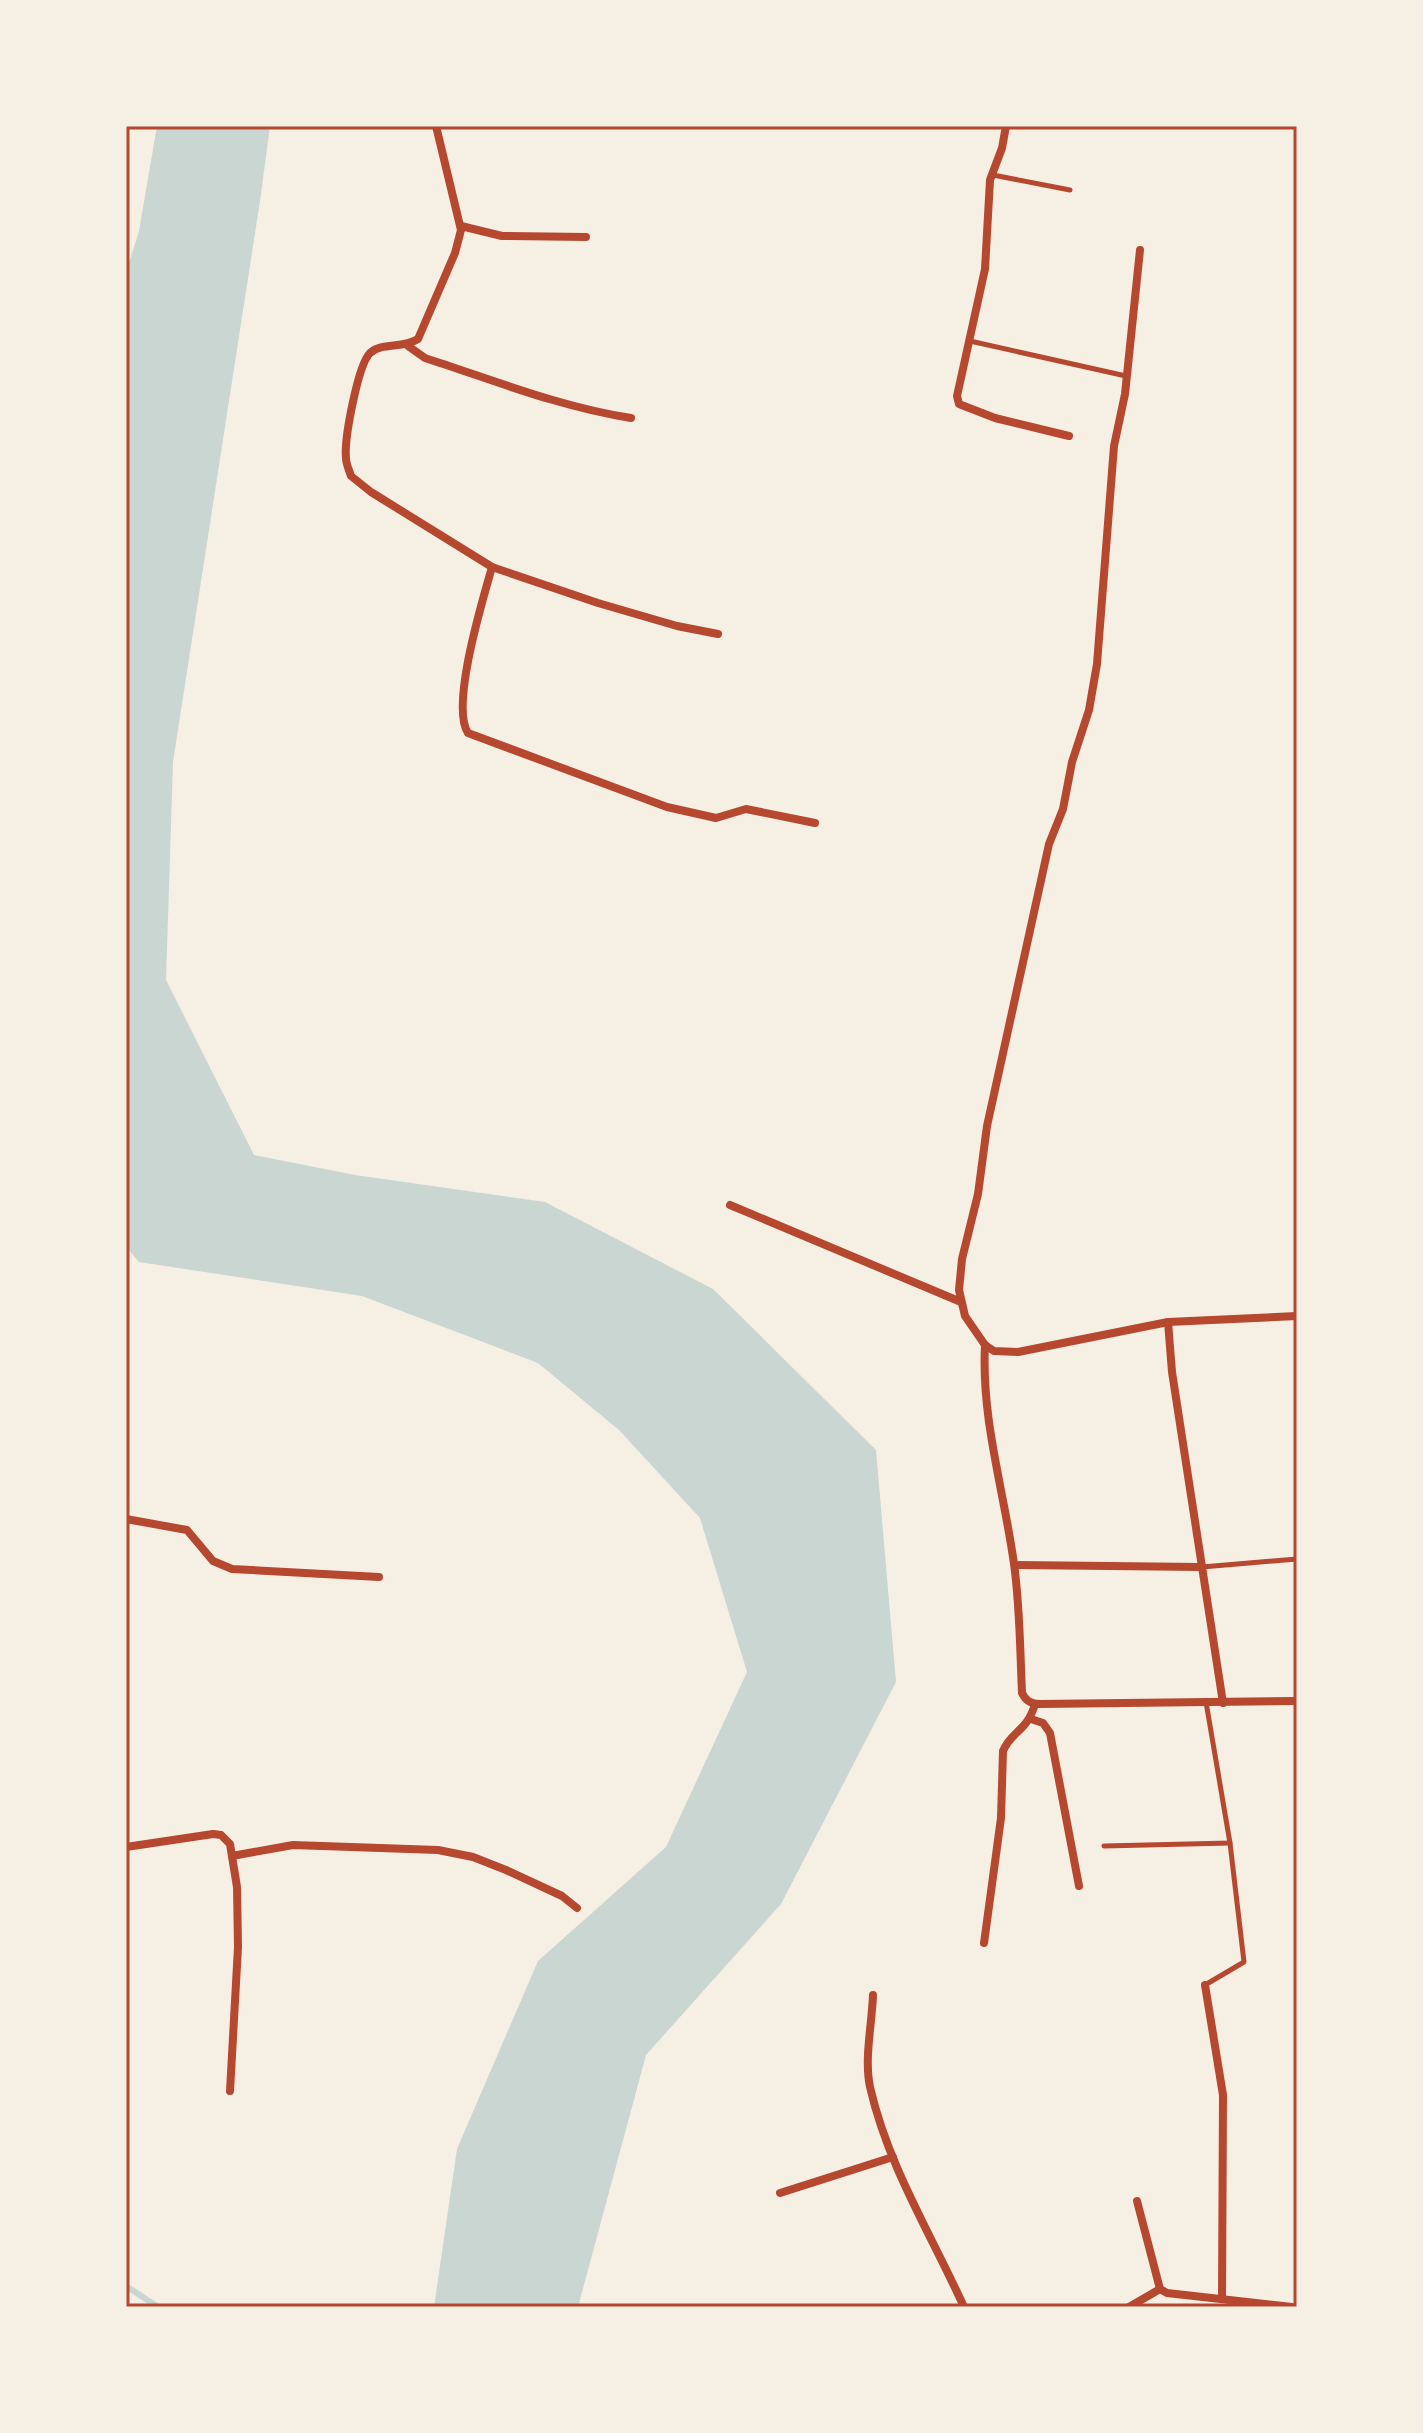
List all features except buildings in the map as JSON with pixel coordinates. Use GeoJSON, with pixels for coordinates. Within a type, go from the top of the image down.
{"type":"FeatureCollection","features":[{"type":"Feature","properties":{"kind":"street"},"geometry":{"type":"LineString","coordinates":[[436,126],[461,226],[455,253],[418,339],[408,346],[381,347],[368,355],[363,364],[346,448],[351,476],[371,492],[492,567],[677,626],[718,634]]}},
{"type":"Feature","properties":{"kind":"street"},"geometry":{"type":"LineString","coordinates":[[1006,126],[992,175],[987,259],[957,396],[959,404],[995,418],[1069,436]]}},
{"type":"Feature","properties":{"kind":"street"},"geometry":{"type":"LineString","coordinates":[[461,226],[502,236],[586,237]]}},
{"type":"Feature","properties":{"kind":"street"},"geometry":{"type":"LineString","coordinates":[[1140,250],[1126,376],[1114,446],[1103,618],[1091,699],[1072,762],[1063,809],[1049,844],[999,1083],[987,1126],[978,1194],[962,1259],[959,1290],[965,1316],[985,1345],[994,1351],[1018,1352],[1168,1322],[1297,1316]]}},
{"type":"Feature","properties":{"kind":"street"},"geometry":{"type":"LineString","coordinates":[[408,346],[425,358],[566,405],[631,418]]}},
{"type":"Feature","properties":{"kind":"street"},"geometry":{"type":"LineString","coordinates":[[492,567],[466,671],[463,721],[468,733],[667,807],[716,818],[746,809],[815,823]]}},
{"type":"Feature","properties":{"kind":"street"},"geometry":{"type":"LineString","coordinates":[[730,1205],[961,1302]]}},
{"type":"Feature","properties":{"kind":"street"},"geometry":{"type":"LineString","coordinates":[[1168,1322],[1172,1372],[1223,1703]]}},
{"type":"Feature","properties":{"kind":"street"},"geometry":{"type":"LineString","coordinates":[[985,1345],[986,1393],[995,1465],[1015,1565],[1022,1693],[1029,1703],[1297,1701]]}},
{"type":"Feature","properties":{"kind":"street"},"geometry":{"type":"LineString","coordinates":[[126,1519],[187,1530],[213,1561],[232,1569],[379,1577]]}},
{"type":"Feature","properties":{"kind":"street"},"geometry":{"type":"LineString","coordinates":[[1015,1565],[1201,1567]]}},
{"type":"Feature","properties":{"kind":"street"},"geometry":{"type":"LineString","coordinates":[[984,1943],[1001,1818],[1003,1751],[1006,1743],[1031,1719],[1035,1704]]}},
{"type":"Feature","properties":{"kind":"street"},"geometry":{"type":"LineString","coordinates":[[1031,1719],[1043,1723],[1050,1733],[1079,1886]]}},
{"type":"Feature","properties":{"kind":"street"},"geometry":{"type":"LineString","coordinates":[[126,1847],[213,1834],[226,1838],[237,1887],[238,1947],[230,2091]]}},
{"type":"Feature","properties":{"kind":"street"},"geometry":{"type":"LineString","coordinates":[[232,1856],[293,1845],[438,1850],[473,1857],[506,1870],[562,1896],[577,1908]]}},
{"type":"Feature","properties":{"kind":"street"},"geometry":{"type":"LineString","coordinates":[[1205,1985],[1223,2095],[1222,2299]]}},
{"type":"Feature","properties":{"kind":"street"},"geometry":{"type":"LineString","coordinates":[[873,1995],[870,2085],[907,2193],[918,2218],[936,2244],[964,2307]]}},
{"type":"Feature","properties":{"kind":"street"},"geometry":{"type":"LineString","coordinates":[[780,2193],[893,2157]]}},
{"type":"Feature","properties":{"kind":"street"},"geometry":{"type":"LineString","coordinates":[[1137,2201],[1160,2289],[1167,2293],[1292,2307]]}},
{"type":"Feature","properties":{"kind":"street"},"geometry":{"type":"LineString","coordinates":[[1129,2307],[1160,2289]]}},
{"type":"Feature","properties":{"kind":"lane"},"geometry":{"type":"LineString","coordinates":[[992,175],[1070,190]]}},
{"type":"Feature","properties":{"kind":"lane"},"geometry":{"type":"LineString","coordinates":[[969,341],[1126,376]]}},
{"type":"Feature","properties":{"kind":"lane"},"geometry":{"type":"LineString","coordinates":[[1201,1567],[1297,1559]]}},
{"type":"Feature","properties":{"kind":"lane"},"geometry":{"type":"LineString","coordinates":[[1205,1985],[1244,1962],[1230,1843],[1206,1702]]}},
{"type":"Feature","properties":{"kind":"lane"},"geometry":{"type":"LineString","coordinates":[[1104,1846],[1230,1843]]}},
{"type":"Feature","properties":{"kind":"shaded area"},"geometry":{"type":"Polygon","coordinates":[[[157,126],[270,126],[173,762],[166,980],[254,1155],[355,1175],[545,1202],[713,1289],[876,1450],[896,1682],[781,1904],[646,2055],[578,2307],[434,2307],[457,2149],[538,1961],[666,1847],[747,1672],[700,1518],[619,1430],[538,1363],[362,1296],[139,1262],[126,1247],[126,272],[139,231],[157,126]]]}},
{"type":"Feature","properties":{"kind":"waterway"},"geometry":{"type":"LineString","coordinates":[[126,2286],[158,2307]]}}]}
